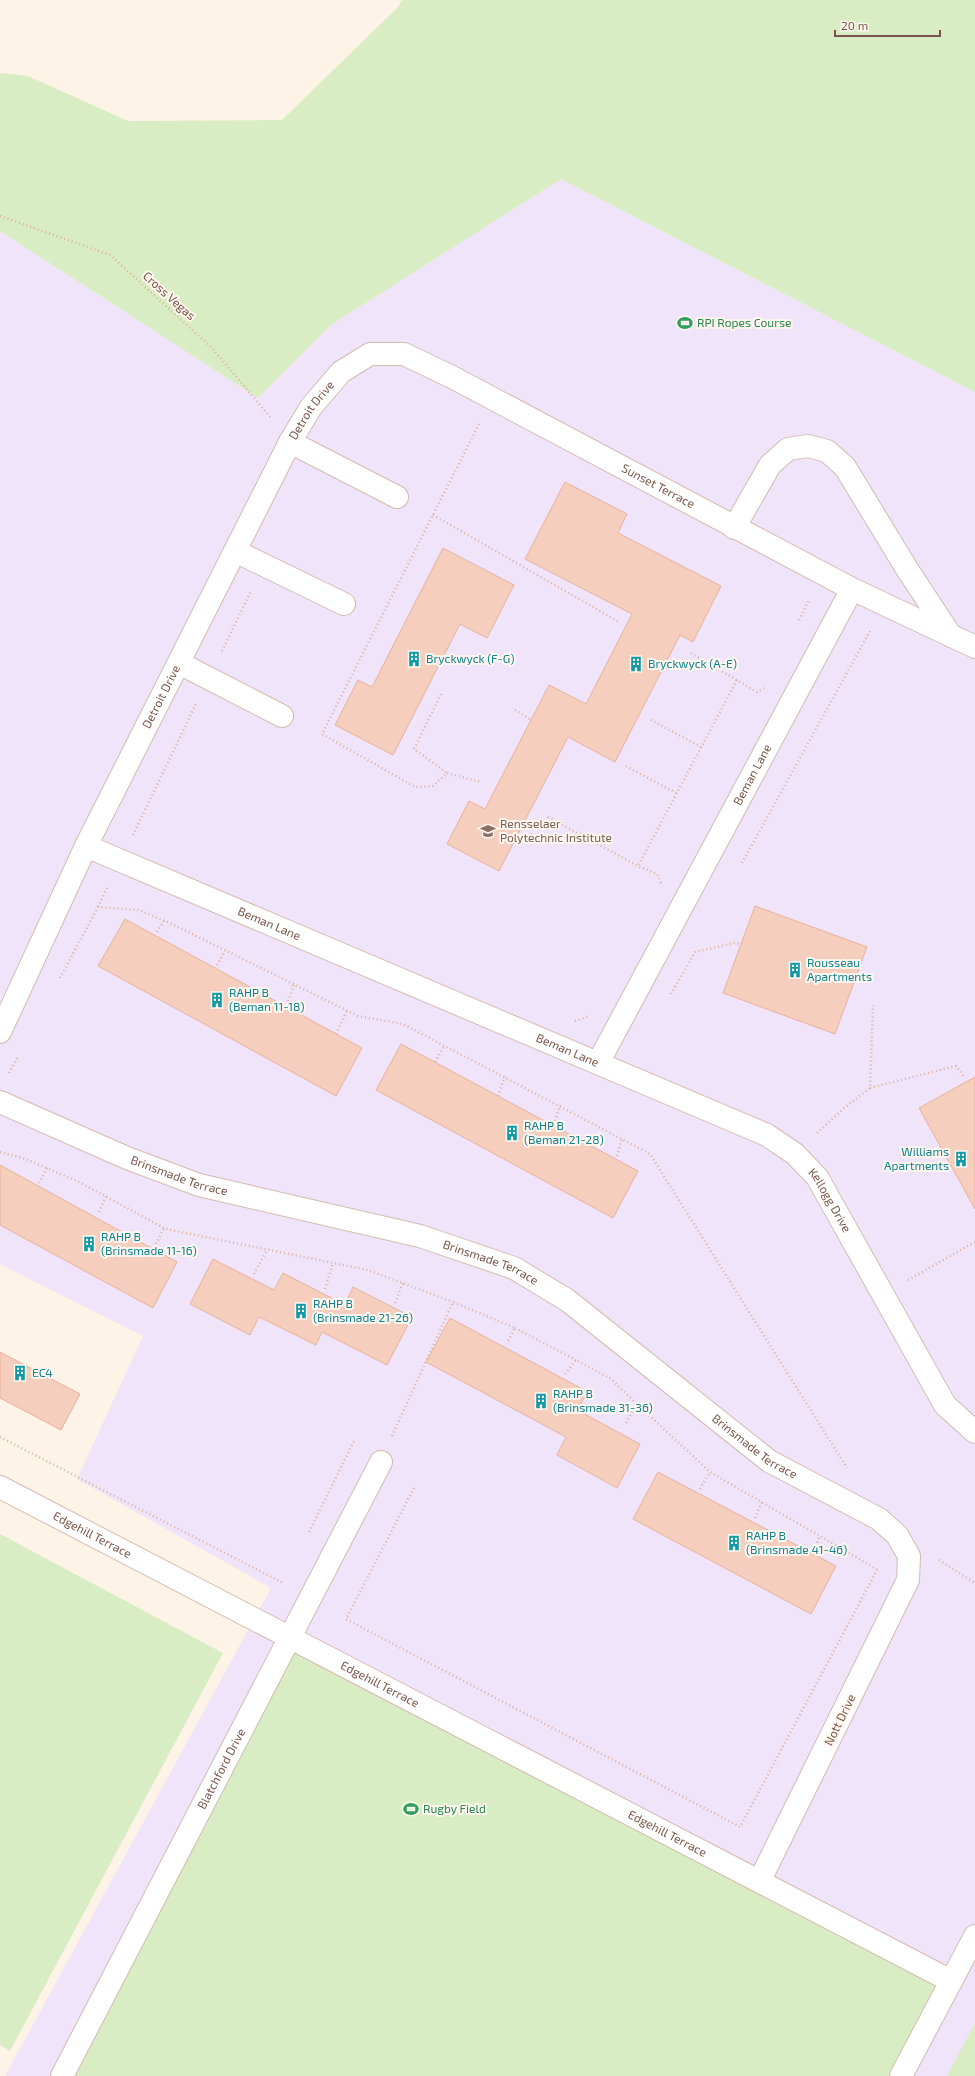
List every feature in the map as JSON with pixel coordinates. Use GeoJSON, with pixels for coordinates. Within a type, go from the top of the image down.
{"type":"FeatureCollection","features":[{"type":"Feature","properties":{"kind":"street","name":"Sunset Terrace"},"geometry":{"type":"LineString","coordinates":[[341,372],[370,354],[404,354],[452,377],[734,528],[852,589],[975,647]]}},
{"type":"Feature","properties":{"kind":"street","name":"Detroit Drive"},"geometry":{"type":"LineString","coordinates":[[0,1032],[86,846],[290,442],[311,407],[341,372]]}},
{"type":"Feature","properties":{"kind":"street"},"geometry":{"type":"LineString","coordinates":[[290,442],[397,497]]}},
{"type":"Feature","properties":{"kind":"street"},"geometry":{"type":"LineString","coordinates":[[734,528],[770,465],[788,449],[808,446],[827,451],[845,467],[907,569],[951,636]]}},
{"type":"Feature","properties":{"kind":"street"},"geometry":{"type":"LineString","coordinates":[[235,551],[344,604]]}},
{"type":"Feature","properties":{"kind":"street","name":"Beman Lane"},"geometry":{"type":"LineString","coordinates":[[86,846],[598,1063],[852,589]]}},
{"type":"Feature","properties":{"kind":"street"},"geometry":{"type":"LineString","coordinates":[[179,663],[282,716]]}},
{"type":"Feature","properties":{"kind":"street","name":"Kellogg Drive"},"geometry":{"type":"LineString","coordinates":[[598,1063],[767,1135],[795,1154],[817,1177],[945,1405],[975,1432]]}},
{"type":"Feature","properties":{"kind":"street","name":"Brinsmade Terrace"},"geometry":{"type":"LineString","coordinates":[[0,1102],[127,1158],[199,1185],[420,1236],[514,1268],[568,1300],[769,1461],[879,1519],[897,1535],[909,1556]]}},
{"type":"Feature","properties":{"kind":"street","name":"Blatchford Drive"},"geometry":{"type":"LineString","coordinates":[[62,2076],[381,1462]]}},
{"type":"Feature","properties":{"kind":"street","name":"Edgehill Terrace"},"geometry":{"type":"LineString","coordinates":[[0,1487],[760,1880],[951,1981]]}},
{"type":"Feature","properties":{"kind":"street","name":"Nott Drive"},"geometry":{"type":"LineString","coordinates":[[760,1880],[908,1580],[909,1556]]}},
{"type":"Feature","properties":{"kind":"street"},"geometry":{"type":"LineString","coordinates":[[901,2076],[975,1936]]}},
{"type":"Feature","properties":{"kind":"path","name":"Cross Vegas"},"geometry":{"type":"LineString","coordinates":[[0,216],[110,254],[212,348],[290,442]]}},
{"type":"Feature","properties":{"kind":"path"},"geometry":{"type":"LineString","coordinates":[[447,773],[433,786],[415,787],[322,734],[482,419]]}},
{"type":"Feature","properties":{"kind":"path"},"geometry":{"type":"LineString","coordinates":[[433,515],[619,622]]}},
{"type":"Feature","properties":{"kind":"path"},"geometry":{"type":"LineString","coordinates":[[798,624],[810,596]]}},
{"type":"Feature","properties":{"kind":"path"},"geometry":{"type":"LineString","coordinates":[[739,868],[883,604]]}},
{"type":"Feature","properties":{"kind":"path"},"geometry":{"type":"LineString","coordinates":[[691,653],[757,692],[769,685]]}},
{"type":"Feature","properties":{"kind":"path"},"geometry":{"type":"LineString","coordinates":[[638,866],[737,680]]}},
{"type":"Feature","properties":{"kind":"path"},"geometry":{"type":"LineString","coordinates":[[441,694],[414,749],[447,773],[481,782]]}},
{"type":"Feature","properties":{"kind":"path"},"geometry":{"type":"LineString","coordinates":[[515,710],[531,720]]}},
{"type":"Feature","properties":{"kind":"path"},"geometry":{"type":"LineString","coordinates":[[651,720],[701,747]]}},
{"type":"Feature","properties":{"kind":"path"},"geometry":{"type":"LineString","coordinates":[[626,766],[676,793]]}},
{"type":"Feature","properties":{"kind":"path"},"geometry":{"type":"LineString","coordinates":[[548,817],[638,866],[657,874],[661,885]]}},
{"type":"Feature","properties":{"kind":"path"},"geometry":{"type":"LineString","coordinates":[[56,985],[98,907],[139,910],[358,1016],[403,1024],[505,1076],[650,1154],[850,1472]]}},
{"type":"Feature","properties":{"kind":"path"},"geometry":{"type":"LineString","coordinates":[[157,932],[164,921]]}},
{"type":"Feature","properties":{"kind":"path"},"geometry":{"type":"LineString","coordinates":[[669,997],[695,952],[734,943],[741,944]]}},
{"type":"Feature","properties":{"kind":"path"},"geometry":{"type":"LineString","coordinates":[[217,965],[225,951]]}},
{"type":"Feature","properties":{"kind":"path"},"geometry":{"type":"LineString","coordinates":[[288,1001],[294,985]]}},
{"type":"Feature","properties":{"kind":"path"},"geometry":{"type":"LineString","coordinates":[[870,1088],[873,1005]]}},
{"type":"Feature","properties":{"kind":"path"},"geometry":{"type":"LineString","coordinates":[[552,1044],[566,1024],[590,1016],[594,1009]]}},
{"type":"Feature","properties":{"kind":"path"},"geometry":{"type":"LineString","coordinates":[[336,1034],[347,1010]]}},
{"type":"Feature","properties":{"kind":"path"},"geometry":{"type":"LineString","coordinates":[[436,1062],[445,1045]]}},
{"type":"Feature","properties":{"kind":"path"},"geometry":{"type":"LineString","coordinates":[[8,1076],[19,1055]]}},
{"type":"Feature","properties":{"kind":"path"},"geometry":{"type":"LineString","coordinates":[[795,1154],[844,1108],[870,1088],[956,1066],[965,1078]]}},
{"type":"Feature","properties":{"kind":"path"},"geometry":{"type":"LineString","coordinates":[[498,1096],[505,1076]]}},
{"type":"Feature","properties":{"kind":"path"},"geometry":{"type":"LineString","coordinates":[[555,1121],[560,1105]]}},
{"type":"Feature","properties":{"kind":"path"},"geometry":{"type":"LineString","coordinates":[[617,1156],[622,1138]]}},
{"type":"Feature","properties":{"kind":"path"},"geometry":{"type":"LineString","coordinates":[[0,1152],[23,1158],[77,1181],[164,1228],[368,1270],[453,1302],[515,1328],[611,1379],[710,1472],[878,1570],[908,1580]]}},
{"type":"Feature","properties":{"kind":"path"},"geometry":{"type":"LineString","coordinates":[[39,1183],[47,1168]]}},
{"type":"Feature","properties":{"kind":"path"},"geometry":{"type":"LineString","coordinates":[[99,1212],[106,1196]]}},
{"type":"Feature","properties":{"kind":"path"},"geometry":{"type":"LineString","coordinates":[[156,1244],[164,1228]]}},
{"type":"Feature","properties":{"kind":"path"},"geometry":{"type":"LineString","coordinates":[[882,1294],[975,1242]]}},
{"type":"Feature","properties":{"kind":"path"},"geometry":{"type":"LineString","coordinates":[[254,1274],[267,1250]]}},
{"type":"Feature","properties":{"kind":"path"},"geometry":{"type":"LineString","coordinates":[[324,1289],[333,1263]]}},
{"type":"Feature","properties":{"kind":"path"},"geometry":{"type":"LineString","coordinates":[[395,1303],[403,1283]]}},
{"type":"Feature","properties":{"kind":"path"},"geometry":{"type":"LineString","coordinates":[[381,1462],[453,1302]]}},
{"type":"Feature","properties":{"kind":"path"},"geometry":{"type":"LineString","coordinates":[[507,1343],[515,1328]]}},
{"type":"Feature","properties":{"kind":"path"},"geometry":{"type":"LineString","coordinates":[[565,1374],[576,1360]]}},
{"type":"Feature","properties":{"kind":"path"},"geometry":{"type":"LineString","coordinates":[[626,1423],[636,1403]]}},
{"type":"Feature","properties":{"kind":"path"},"geometry":{"type":"LineString","coordinates":[[0,1437],[283,1584],[286,1576]]}},
{"type":"Feature","properties":{"kind":"path"},"geometry":{"type":"LineString","coordinates":[[308,1534],[354,1441]]}},
{"type":"Feature","properties":{"kind":"path"},"geometry":{"type":"LineString","coordinates":[[700,1489],[710,1472]]}},
{"type":"Feature","properties":{"kind":"path"},"geometry":{"type":"LineString","coordinates":[[414,1488],[346,1619],[740,1828],[878,1570]]}},
{"type":"Feature","properties":{"kind":"path"},"geometry":{"type":"LineString","coordinates":[[755,1518],[762,1502]]}},
{"type":"Feature","properties":{"kind":"path"},"geometry":{"type":"LineString","coordinates":[[814,1550],[820,1536]]}},
{"type":"Feature","properties":{"kind":"shaded area","name":"Rensselaer Polytechnic Institute"},"geometry":{"type":"Polygon","coordinates":[[[561,179],[975,392],[975,2076],[5,2076],[271,1588],[77,1479],[143,1336],[0,1264],[0,231],[258,398],[331,325],[561,179]]]}},
{"type":"Feature","properties":{"kind":"green space"},"geometry":{"type":"Polygon","coordinates":[[[402,0],[975,0],[975,392],[561,179],[331,325],[258,398],[0,231],[0,73],[28,76],[128,121],[282,120],[397,8],[402,0]]]}},
{"type":"Feature","properties":{"kind":"green space"},"geometry":{"type":"Polygon","coordinates":[[[0,1534],[223,1653],[10,2051],[0,2045],[0,1534]]]}},
{"type":"Feature","properties":{"kind":"green space","name":"Rugby Field"},"geometry":{"type":"Polygon","coordinates":[[[291,1637],[951,1981],[899,2076],[62,2076],[291,1637]]]}},
{"type":"Feature","properties":{"kind":"green space"},"geometry":{"type":"Polygon","coordinates":[[[975,2023],[975,2076],[947,2076],[975,2023]]]}},
{"type":"Feature","properties":{"kind":"building","name":"Bryckwyck (A-E)"},"geometry":{"type":"Polygon","coordinates":[[[565,482],[627,514],[618,533],[721,586],[693,642],[680,635],[615,762],[568,737],[499,871],[447,844],[469,801],[485,809],[549,685],[586,704],[632,614],[525,559],[565,482]]]}},
{"type":"Feature","properties":{"kind":"building","name":"Bryckwyck (F-G)"},"geometry":{"type":"Polygon","coordinates":[[[443,548],[514,585],[487,638],[460,624],[393,755],[335,725],[358,680],[372,687],[443,548]]]}},
{"type":"Feature","properties":{"kind":"building","name":"Rousseau Apartments"},"geometry":{"type":"Polygon","coordinates":[[[755,906],[867,947],[835,1034],[723,993],[755,906]]]}},
{"type":"Feature","properties":{"kind":"building","name":"RAHP B (Beman 11-18)"},"geometry":{"type":"Polygon","coordinates":[[[125,919],[362,1048],[336,1096],[98,966],[125,919]]]}},
{"type":"Feature","properties":{"kind":"building","name":"RAHP B (Beman 21-28)"},"geometry":{"type":"Polygon","coordinates":[[[401,1044],[638,1171],[613,1218],[376,1090],[401,1044]]]}},
{"type":"Feature","properties":{"kind":"building","name":"Williams Apartments"},"geometry":{"type":"Polygon","coordinates":[[[975,1077],[975,1209],[919,1108],[975,1077]]]}},
{"type":"Feature","properties":{"kind":"building","name":"RAHP B (Brinsmade 11-16)"},"geometry":{"type":"Polygon","coordinates":[[[0,1165],[177,1262],[153,1308],[0,1225],[0,1165]]]}},
{"type":"Feature","properties":{"kind":"building","name":"RAHP B (Brinsmade 21-26)"},"geometry":{"type":"Polygon","coordinates":[[[213,1259],[274,1290],[283,1273],[345,1305],[353,1287],[412,1317],[387,1365],[322,1332],[316,1345],[259,1317],[250,1335],[190,1304],[213,1259]]]}},
{"type":"Feature","properties":{"kind":"building","name":"RAHP B (Brinsmade 31-36)"},"geometry":{"type":"Polygon","coordinates":[[[450,1318],[588,1392],[577,1410],[640,1444],[617,1488],[557,1455],[566,1437],[426,1362],[450,1318]]]}},
{"type":"Feature","properties":{"kind":"building","name":"EC4"},"geometry":{"type":"Polygon","coordinates":[[[0,1352],[80,1394],[61,1430],[0,1398],[0,1352]]]}},
{"type":"Feature","properties":{"kind":"building","name":"RAHP B (Brinsmade 41-46)"},"geometry":{"type":"Polygon","coordinates":[[[658,1472],[836,1566],[811,1614],[633,1519],[658,1472]]]}},
{"type":"Feature","properties":{"kind":"place","name":"RPI Ropes Course"},"geometry":{"type":"Point","coordinates":[685,323]}},
{"type":"Feature","properties":{"kind":"place","name":"Bryckwyck (F-G)"},"geometry":{"type":"Point","coordinates":[414,659]}},
{"type":"Feature","properties":{"kind":"place","name":"Bryckwyck (A-E)"},"geometry":{"type":"Point","coordinates":[636,664]}},
{"type":"Feature","properties":{"kind":"place","name":"Rensselaer Polytechnic Institute"},"geometry":{"type":"Point","coordinates":[488,831]}},
{"type":"Feature","properties":{"kind":"place","name":"Rousseau Apartments"},"geometry":{"type":"Point","coordinates":[795,970]}},
{"type":"Feature","properties":{"kind":"place","name":"RAHP B (Beman 11-18)"},"geometry":{"type":"Point","coordinates":[217,1000]}},
{"type":"Feature","properties":{"kind":"place","name":"RAHP B (Beman 21-28)"},"geometry":{"type":"Point","coordinates":[512,1133]}},
{"type":"Feature","properties":{"kind":"place","name":"Williams Apartments"},"geometry":{"type":"Point","coordinates":[961,1159]}},
{"type":"Feature","properties":{"kind":"place","name":"RAHP B (Brinsmade 11-16)"},"geometry":{"type":"Point","coordinates":[89,1244]}},
{"type":"Feature","properties":{"kind":"place","name":"RAHP B (Brinsmade 21-26)"},"geometry":{"type":"Point","coordinates":[301,1311]}},
{"type":"Feature","properties":{"kind":"place","name":"EC4"},"geometry":{"type":"Point","coordinates":[20,1373]}},
{"type":"Feature","properties":{"kind":"place","name":"RAHP B (Brinsmade 31-36)"},"geometry":{"type":"Point","coordinates":[541,1401]}},
{"type":"Feature","properties":{"kind":"place","name":"RAHP B (Brinsmade 41-46)"},"geometry":{"type":"Point","coordinates":[734,1543]}},
{"type":"Feature","properties":{"kind":"place","name":"Rugby Field"},"geometry":{"type":"Point","coordinates":[411,1809]}}]}
